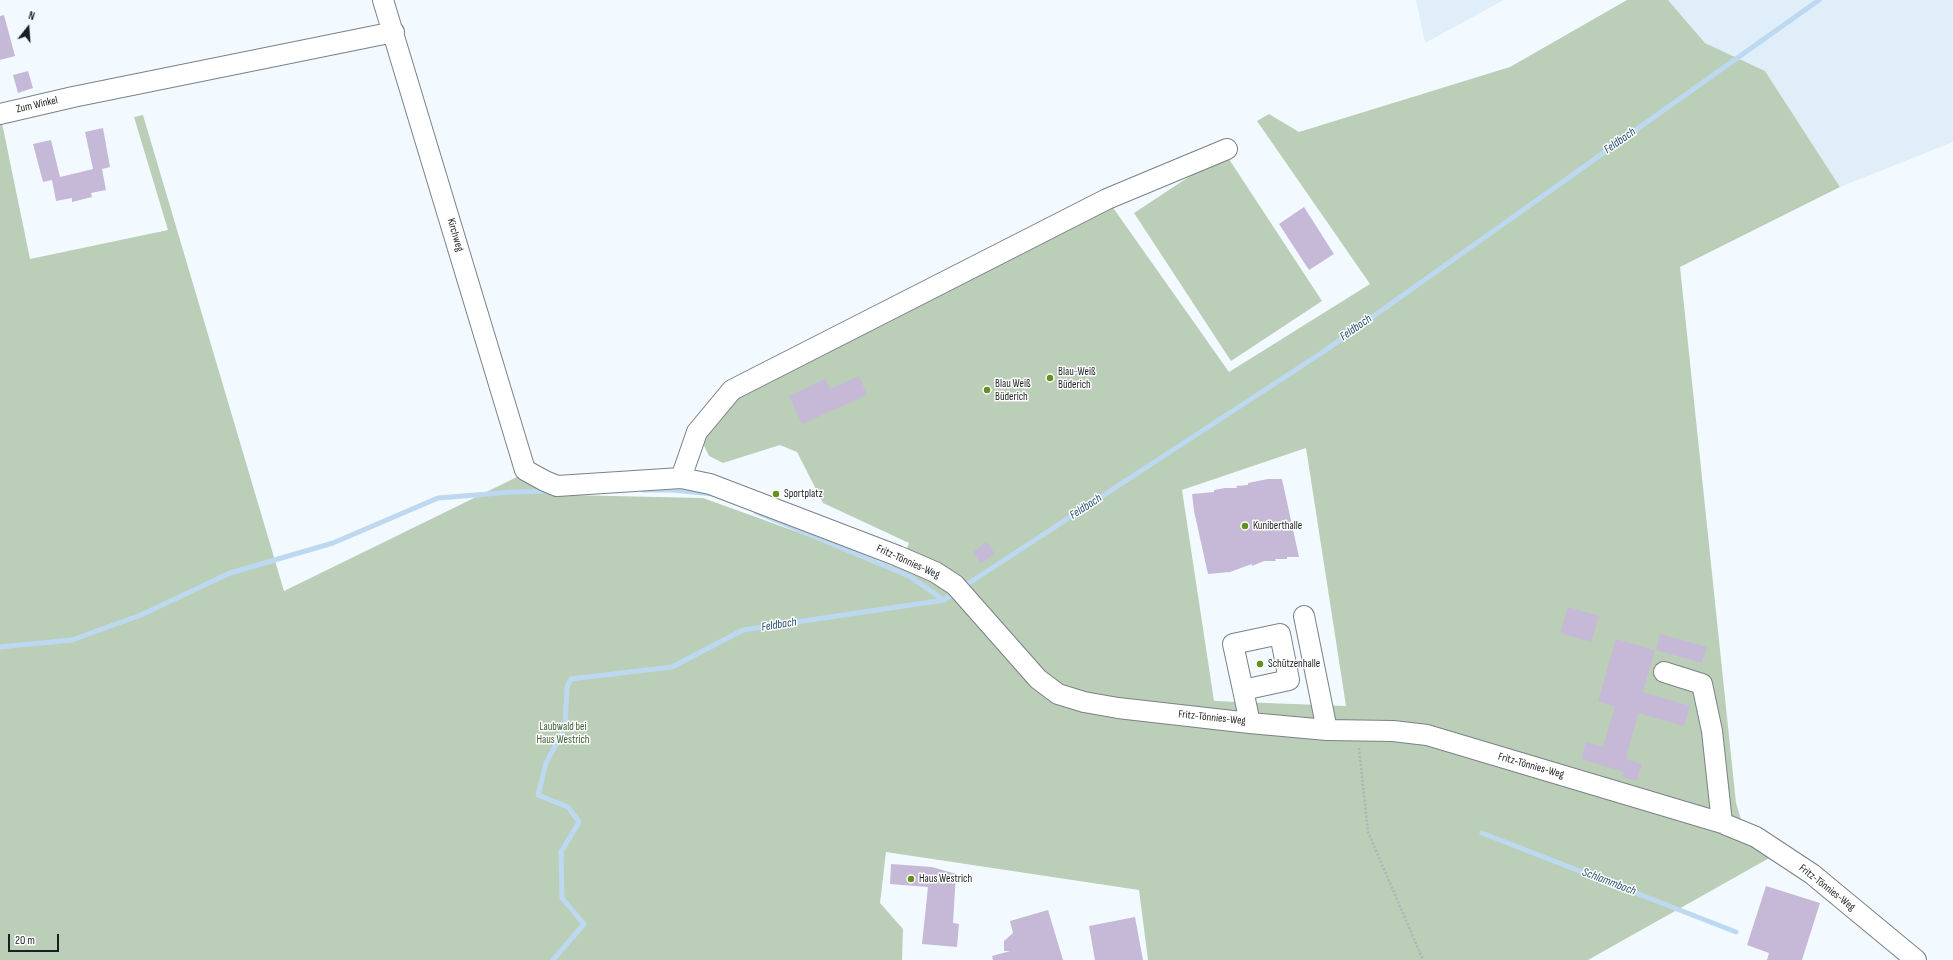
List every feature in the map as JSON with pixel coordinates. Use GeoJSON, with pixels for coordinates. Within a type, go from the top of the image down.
{"type":"FeatureCollection","features":[{"type":"Feature","properties":{"kind":"street","name":"Kirchweg"},"geometry":{"type":"LineString","coordinates":[[383,0],[394,32],[525,470]]}},
{"type":"Feature","properties":{"kind":"street","name":"Zum Winkel"},"geometry":{"type":"LineString","coordinates":[[0,114],[73,97],[394,32]]}},
{"type":"Feature","properties":{"kind":"street"},"geometry":{"type":"LineString","coordinates":[[681,478],[697,432],[732,390],[1107,199],[1227,149]]}},
{"type":"Feature","properties":{"kind":"street","name":"Fritz-Tönnies-Weg"},"geometry":{"type":"LineString","coordinates":[[525,470],[557,486],[681,478],[710,484],[898,556],[935,572],[959,589],[1038,679],[1058,694],[1084,702],[1118,708],[1250,723],[1355,732],[1393,732],[1427,735],[1722,823],[1756,837],[1812,874],[1916,960]]}},
{"type":"Feature","properties":{"kind":"street"},"geometry":{"type":"LineString","coordinates":[[1304,616],[1327,730]]}},
{"type":"Feature","properties":{"kind":"street"},"geometry":{"type":"LineString","coordinates":[[1664,672],[1702,684],[1712,730],[1722,823]]}},
{"type":"Feature","properties":{"kind":"street"},"geometry":{"type":"LineString","coordinates":[[1243,690],[1250,723]]}},
{"type":"Feature","properties":{"kind":"path"},"geometry":{"type":"LineString","coordinates":[[1355,732],[1359,746],[1368,832],[1422,960]]}},
{"type":"Feature","properties":{"kind":"shaded area"},"geometry":{"type":"Polygon","coordinates":[[[1416,0],[1504,0],[1425,43],[1416,0]]]}},
{"type":"Feature","properties":{"kind":"shaded area"},"geometry":{"type":"Polygon","coordinates":[[[1668,0],[1953,0],[1953,142],[1840,187],[1765,71],[1705,43],[1668,0]]]}},
{"type":"Feature","properties":{"kind":"green space","name":"Laubwald bei Haus Westrich"},"geometry":{"type":"Polygon","coordinates":[[[1627,0],[1668,0],[1705,43],[1765,71],[1840,187],[1680,267],[1736,803],[1748,843],[1773,856],[1588,960],[1148,960],[1139,890],[886,852],[880,903],[903,929],[902,960],[0,960],[0,124],[2,123],[30,259],[168,230],[134,117],[143,115],[284,591],[519,476],[568,495],[703,498],[892,566],[902,562],[909,543],[823,503],[797,452],[780,445],[723,463],[709,456],[698,433],[733,393],[1109,202],[1229,372],[1370,284],[1257,121],[1269,114],[1299,132],[1510,67],[1627,0]],[[1306,448],[1182,490],[1214,701],[1346,706],[1306,448]]]}},
{"type":"Feature","properties":{"kind":"green space"},"geometry":{"type":"Polygon","coordinates":[[[1225,153],[1322,301],[1231,361],[1134,213],[1225,153]]]}},
{"type":"Feature","properties":{"kind":"building"},"geometry":{"type":"Polygon","coordinates":[[[4,15],[15,56],[0,60],[0,16],[4,15]]]}},
{"type":"Feature","properties":{"kind":"building"},"geometry":{"type":"Polygon","coordinates":[[[28,71],[33,88],[18,93],[13,75],[28,71]]]}},
{"type":"Feature","properties":{"kind":"building"},"geometry":{"type":"Polygon","coordinates":[[[103,128],[110,167],[102,169],[106,190],[91,193],[92,197],[72,202],[72,198],[56,201],[52,180],[43,182],[33,144],[51,140],[60,177],[93,169],[85,132],[103,128]]]}},
{"type":"Feature","properties":{"kind":"building"},"geometry":{"type":"Polygon","coordinates":[[[1304,207],[1334,254],[1309,270],[1279,224],[1304,207]]]}},
{"type":"Feature","properties":{"kind":"building"},"geometry":{"type":"Polygon","coordinates":[[[859,376],[867,395],[802,424],[789,396],[825,379],[830,389],[859,376]]]}},
{"type":"Feature","properties":{"kind":"building","name":"Kuniberthalle"},"geometry":{"type":"Polygon","coordinates":[[[1268,479],[1282,479],[1299,557],[1275,559],[1276,561],[1264,561],[1230,572],[1208,574],[1194,511],[1192,494],[1214,492],[1214,490],[1225,488],[1237,488],[1236,486],[1248,485],[1248,483],[1268,479]]]}},
{"type":"Feature","properties":{"kind":"building"},"geometry":{"type":"Polygon","coordinates":[[[987,542],[995,554],[980,563],[973,552],[987,542]]]}},
{"type":"Feature","properties":{"kind":"building"},"geometry":{"type":"Polygon","coordinates":[[[1568,607],[1599,616],[1591,642],[1560,633],[1568,607]]]}},
{"type":"Feature","properties":{"kind":"building"},"geometry":{"type":"Polygon","coordinates":[[[1660,634],[1707,647],[1702,663],[1656,650],[1660,634]]]}},
{"type":"Feature","properties":{"kind":"building"},"geometry":{"type":"Polygon","coordinates":[[[1616,639],[1655,650],[1643,692],[1690,706],[1684,726],[1638,713],[1626,759],[1642,764],[1637,781],[1622,777],[1624,772],[1581,759],[1586,742],[1603,747],[1615,707],[1598,701],[1616,639]]]}},
{"type":"Feature","properties":{"kind":"building"},"geometry":{"type":"Polygon","coordinates":[[[891,864],[932,867],[956,874],[953,923],[959,924],[957,947],[922,944],[928,887],[890,884],[891,864]]]}},
{"type":"Feature","properties":{"kind":"building"},"geometry":{"type":"Polygon","coordinates":[[[1766,886],[1820,903],[1802,960],[1767,960],[1769,953],[1747,945],[1766,886]]]}},
{"type":"Feature","properties":{"kind":"building"},"geometry":{"type":"Polygon","coordinates":[[[1048,910],[1063,960],[993,960],[992,956],[1010,951],[1004,951],[1004,941],[1013,933],[1010,921],[1048,910]]]}},
{"type":"Feature","properties":{"kind":"building"},"geometry":{"type":"Polygon","coordinates":[[[1135,917],[1143,960],[1095,960],[1089,926],[1135,917]]]}},
{"type":"Feature","properties":{"kind":"waterway","name":"Feldbach"},"geometry":{"type":"LineString","coordinates":[[963,587],[1323,352],[1819,0]]}},
{"type":"Feature","properties":{"kind":"waterway"},"geometry":{"type":"LineString","coordinates":[[643,490],[673,490],[713,494]]}},
{"type":"Feature","properties":{"kind":"waterway"},"geometry":{"type":"LineString","coordinates":[[0,647],[72,640],[141,615],[230,573],[333,543],[438,498],[513,492],[549,491]]}},
{"type":"Feature","properties":{"kind":"waterway"},"geometry":{"type":"LineString","coordinates":[[756,512],[909,576],[944,600]]}},
{"type":"Feature","properties":{"kind":"waterway","name":"Feldbach"},"geometry":{"type":"LineString","coordinates":[[553,960],[584,924],[562,898],[561,852],[579,822],[568,807],[538,795],[546,763],[565,728],[567,687],[571,679],[672,667],[743,630],[944,600],[956,592]]}},
{"type":"Feature","properties":{"kind":"waterway","name":"Schlammbach"},"geometry":{"type":"LineString","coordinates":[[1482,833],[1736,932]]}},
{"type":"Feature","properties":{"kind":"place","name":"Blau-Weiß Büderich"},"geometry":{"type":"Point","coordinates":[1050,378]}},
{"type":"Feature","properties":{"kind":"place","name":"Blau Weiß Büderich"},"geometry":{"type":"Point","coordinates":[987,390]}},
{"type":"Feature","properties":{"kind":"place","name":"Sportplatz"},"geometry":{"type":"Point","coordinates":[776,494]}},
{"type":"Feature","properties":{"kind":"place","name":"Kuniberthalle"},"geometry":{"type":"Point","coordinates":[1245,526]}},
{"type":"Feature","properties":{"kind":"place","name":"Schützenhalle"},"geometry":{"type":"Point","coordinates":[1260,664]}},
{"type":"Feature","properties":{"kind":"place","name":"Haus Westrich"},"geometry":{"type":"Point","coordinates":[911,879]}}]}
